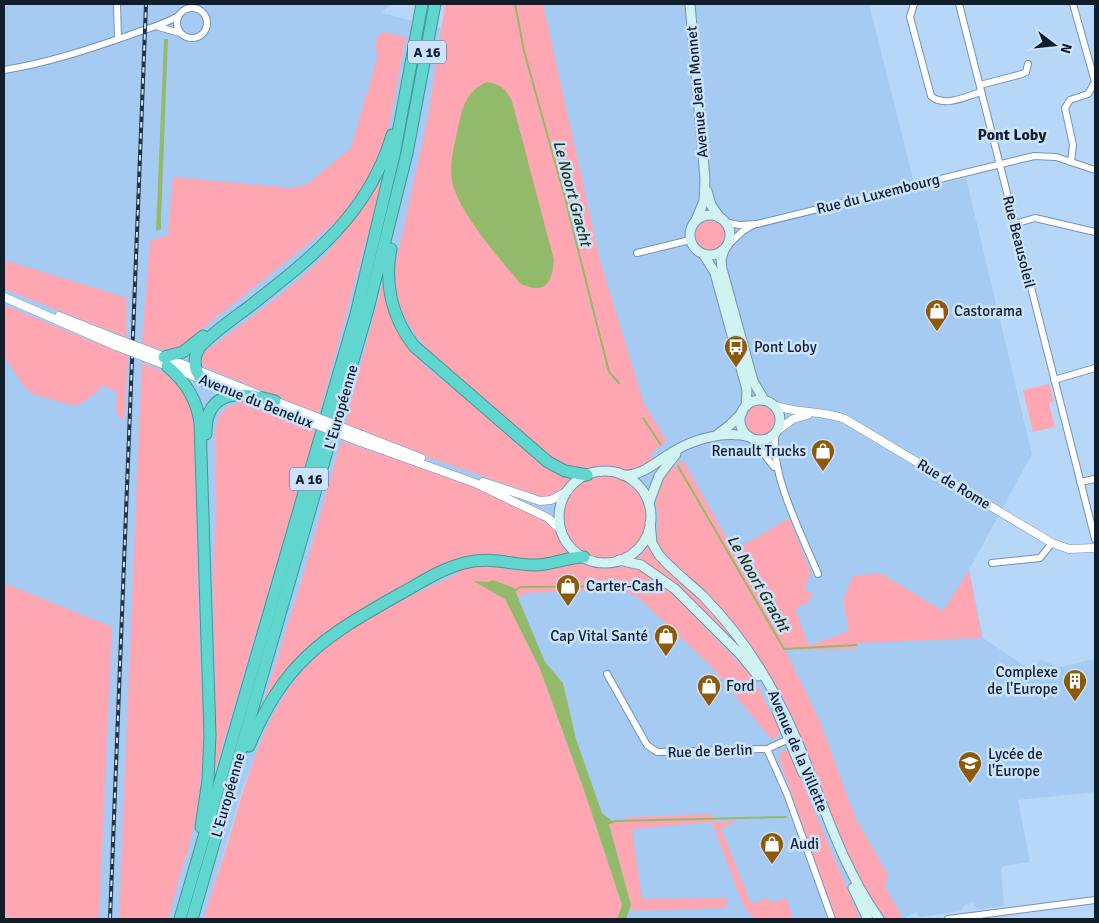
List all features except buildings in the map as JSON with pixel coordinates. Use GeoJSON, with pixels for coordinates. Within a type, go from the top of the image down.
{"type":"FeatureCollection","features":[{"type":"Feature","properties":{"kind":"highway","name":"L'Européenne"},"geometry":{"type":"LineString","coordinates":[[178,919],[356,314],[394,155],[422,4]]}},
{"type":"Feature","properties":{"kind":"highway","name":"L'Européenne"},"geometry":{"type":"LineString","coordinates":[[194,919],[368,310],[398,192],[418,100],[435,4]]}},
{"type":"Feature","properties":{"kind":"highway"},"geometry":{"type":"LineString","coordinates":[[202,380],[196,369],[196,356],[201,345],[315,254],[346,220],[369,188],[386,152],[417,34]]}},
{"type":"Feature","properties":{"kind":"highway"},"geometry":{"type":"LineString","coordinates":[[418,100],[389,260],[390,290],[398,321],[422,354],[548,462],[565,471],[587,475]]}},
{"type":"Feature","properties":{"kind":"highway"},"geometry":{"type":"LineString","coordinates":[[178,919],[199,833],[209,766],[210,718],[199,414],[188,388],[165,361],[190,347],[346,220]]}},
{"type":"Feature","properties":{"kind":"highway"},"geometry":{"type":"LineString","coordinates":[[206,591],[208,514],[207,421],[218,401],[238,394],[249,394],[275,401]]}},
{"type":"Feature","properties":{"kind":"highway"},"geometry":{"type":"LineString","coordinates":[[194,919],[254,734],[282,684],[313,649],[345,625],[455,565],[488,559],[538,565],[570,558],[584,558]]}},
{"type":"Feature","properties":{"kind":"main road","name":"Avenue Jean Monnet"},"geometry":{"type":"LineString","coordinates":[[690,4],[705,180],[704,201],[696,220]]}},
{"type":"Feature","properties":{"kind":"main road","name":"Avenue Jean Monnet"},"geometry":{"type":"LineString","coordinates":[[705,180],[710,202],[722,220]]}},
{"type":"Feature","properties":{"kind":"main road"},"geometry":{"type":"LineString","coordinates":[[689,444],[664,467],[654,487],[649,504],[650,523],[647,535],[639,547],[620,560],[600,563],[584,558],[570,547],[561,530],[560,508],[568,491],[576,482],[587,475],[603,472],[622,475],[637,474],[689,444],[712,437],[733,434],[751,438],[765,440],[777,431],[780,418],[773,405],[764,400],[753,381],[722,269],[721,259],[730,232],[722,220],[708,215],[696,220],[690,230],[690,240],[696,250],[704,255],[715,273],[747,390],[742,428],[751,438]]}},
{"type":"Feature","properties":{"kind":"main road"},"geometry":{"type":"LineString","coordinates":[[704,255],[716,255],[726,247]]}},
{"type":"Feature","properties":{"kind":"main road"},"geometry":{"type":"LineString","coordinates":[[712,437],[730,425],[755,401],[764,400]]}},
{"type":"Feature","properties":{"kind":"main road"},"geometry":{"type":"LineString","coordinates":[[622,475],[638,485],[649,504]]}},
{"type":"Feature","properties":{"kind":"main road","name":"Avenue de la Villette"},"geometry":{"type":"LineString","coordinates":[[650,523],[652,543],[658,555],[711,605],[737,637],[771,686],[841,854],[879,919]]}},
{"type":"Feature","properties":{"kind":"main road","name":"Avenue de la Villette"},"geometry":{"type":"LineString","coordinates":[[620,560],[641,565],[664,580],[740,654],[761,681],[792,737],[832,843],[868,919]]}},
{"type":"Feature","properties":{"kind":"street"},"geometry":{"type":"LineString","coordinates":[[117,4],[118,39]]}},
{"type":"Feature","properties":{"kind":"street"},"geometry":{"type":"LineString","coordinates":[[914,4],[910,17],[931,96],[937,101],[944,101],[1022,74],[1027,70],[1028,64]]}},
{"type":"Feature","properties":{"kind":"street","name":"Rue Beausoleil"},"geometry":{"type":"LineString","coordinates":[[959,4],[1095,539]]}},
{"type":"Feature","properties":{"kind":"street"},"geometry":{"type":"LineString","coordinates":[[1071,162],[1073,145],[1065,108],[1070,100],[1090,92],[1095,79],[1073,4]]}},
{"type":"Feature","properties":{"kind":"street"},"geometry":{"type":"LineString","coordinates":[[4,70],[47,62],[158,27],[178,16],[185,9],[195,8],[204,13],[207,20],[206,29],[199,36],[191,38],[166,27],[158,27]]}},
{"type":"Feature","properties":{"kind":"street"},"geometry":{"type":"LineString","coordinates":[[178,16],[177,27],[182,34]]}},
{"type":"Feature","properties":{"kind":"street","name":"Rue du Luxembourg"},"geometry":{"type":"LineString","coordinates":[[722,220],[737,224],[756,224],[1038,156],[1051,156],[1095,170]]}},
{"type":"Feature","properties":{"kind":"street"},"geometry":{"type":"LineString","coordinates":[[1015,224],[1036,218],[1095,232]]}},
{"type":"Feature","properties":{"kind":"street","name":"Rue du Luxembourg"},"geometry":{"type":"LineString","coordinates":[[726,247],[743,231],[756,224]]}},
{"type":"Feature","properties":{"kind":"street"},"geometry":{"type":"LineString","coordinates":[[637,253],[690,240]]}},
{"type":"Feature","properties":{"kind":"street","name":"Avenue du Benelux"},"geometry":{"type":"LineString","coordinates":[[4,296],[165,361],[202,380],[300,414],[475,483],[548,518],[561,530]]}},
{"type":"Feature","properties":{"kind":"street","name":"Avenue du Benelux"},"geometry":{"type":"LineString","coordinates":[[165,361],[196,369],[275,401],[300,414]]}},
{"type":"Feature","properties":{"kind":"street"},"geometry":{"type":"LineString","coordinates":[[1054,380],[1095,368]]}},
{"type":"Feature","properties":{"kind":"street","name":"Rue de Rome"},"geometry":{"type":"LineString","coordinates":[[773,405],[791,411],[837,416],[851,422],[1052,543],[1074,550],[1095,548]]}},
{"type":"Feature","properties":{"kind":"street","name":"Rue de Rome"},"geometry":{"type":"LineString","coordinates":[[777,431],[796,418],[814,414]]}},
{"type":"Feature","properties":{"kind":"street"},"geometry":{"type":"LineString","coordinates":[[777,431],[774,452],[778,474],[818,574]]}},
{"type":"Feature","properties":{"kind":"street","name":"Avenue du Benelux"},"geometry":{"type":"LineString","coordinates":[[360,438],[536,500],[548,501],[568,491]]}},
{"type":"Feature","properties":{"kind":"street"},"geometry":{"type":"LineString","coordinates":[[751,438],[778,474]]}},
{"type":"Feature","properties":{"kind":"street"},"geometry":{"type":"LineString","coordinates":[[1080,482],[1095,479]]}},
{"type":"Feature","properties":{"kind":"street"},"geometry":{"type":"LineString","coordinates":[[992,563],[1040,558],[1052,543]]}},
{"type":"Feature","properties":{"kind":"street","name":"Rue de Berlin"},"geometry":{"type":"LineString","coordinates":[[608,674],[647,745],[655,751],[666,754],[767,749],[792,737]]}},
{"type":"Feature","properties":{"kind":"street","name":"Rue de Berlin"},"geometry":{"type":"LineString","coordinates":[[767,749],[787,794],[832,919]]}},
{"type":"Feature","properties":{"kind":"street"},"geometry":{"type":"LineString","coordinates":[[948,919],[1095,900]]}},
{"type":"Feature","properties":{"kind":"street"},"geometry":{"type":"LineString","coordinates":[[1006,911],[1008,919]]}},
{"type":"Feature","properties":{"kind":"shaded area"},"geometry":{"type":"Polygon","coordinates":[[[4,4],[390,4],[382,13],[442,28],[468,4],[869,4],[916,190],[966,178],[1032,454],[969,570],[983,638],[1032,671],[1040,660],[1060,667],[1095,659],[1095,792],[1018,800],[1030,862],[1001,868],[1004,906],[979,909],[974,906],[974,903],[964,905],[961,911],[920,917],[916,912],[903,919],[617,919],[622,905],[585,793],[540,669],[505,599],[285,694],[243,787],[204,919],[4,919],[4,4]]]}},
{"type":"Feature","properties":{"kind":"shaded area"},"geometry":{"type":"Polygon","coordinates":[[[445,4],[543,4],[600,260],[644,404],[667,441],[650,454],[655,460],[634,471],[603,467],[586,470],[559,464],[541,451],[431,352],[414,332],[403,312],[397,289],[396,263],[428,118],[445,4]]]}},
{"type":"Feature","properties":{"kind":"shaded area"},"geometry":{"type":"Polygon","coordinates":[[[382,32],[406,37],[388,131],[366,184],[339,219],[182,345],[172,349],[162,349],[142,343],[150,241],[168,235],[173,177],[291,188],[306,185],[351,148],[378,55],[375,47],[377,37],[382,32]]]}},
{"type":"Feature","properties":{"kind":"shaded area"},"geometry":{"type":"Polygon","coordinates":[[[164,39],[168,39],[161,229],[156,231],[164,39]]]}},
{"type":"Feature","properties":{"kind":"shaded area"},"geometry":{"type":"Polygon","coordinates":[[[487,82],[502,88],[512,101],[554,260],[552,275],[546,285],[542,287],[536,288],[521,284],[470,219],[455,192],[451,173],[452,160],[462,112],[466,100],[474,90],[487,82]]]}},
{"type":"Feature","properties":{"kind":"shaded area"},"geometry":{"type":"Polygon","coordinates":[[[377,183],[381,185],[319,414],[200,365],[202,354],[281,294],[333,247],[377,183]]]}},
{"type":"Feature","properties":{"kind":"shaded area"},"geometry":{"type":"Polygon","coordinates":[[[710,221],[721,225],[725,236],[721,247],[710,251],[699,247],[695,236],[699,225],[710,221]]]}},
{"type":"Feature","properties":{"kind":"shaded area"},"geometry":{"type":"Polygon","coordinates":[[[4,260],[127,298],[126,337],[4,289],[4,260]]]}},
{"type":"Feature","properties":{"kind":"shaded area"},"geometry":{"type":"Polygon","coordinates":[[[383,281],[408,345],[424,365],[544,462],[573,477],[556,494],[542,497],[425,456],[345,424],[383,281]]]}},
{"type":"Feature","properties":{"kind":"shaded area"},"geometry":{"type":"Polygon","coordinates":[[[4,305],[128,356],[124,421],[116,412],[117,392],[102,385],[97,392],[78,405],[70,405],[36,395],[25,388],[4,356],[4,305]]]}},
{"type":"Feature","properties":{"kind":"shaded area"},"geometry":{"type":"Polygon","coordinates":[[[142,363],[162,371],[181,387],[194,415],[199,639],[204,742],[197,813],[168,919],[119,919],[142,363]]]}},
{"type":"Feature","properties":{"kind":"shaded area"},"geometry":{"type":"Polygon","coordinates":[[[1049,384],[1054,402],[1049,403],[1055,427],[1033,432],[1023,390],[1049,384]]]}},
{"type":"Feature","properties":{"kind":"shaded area"},"geometry":{"type":"Polygon","coordinates":[[[243,401],[316,429],[212,781],[216,720],[213,574],[216,511],[215,431],[219,416],[226,408],[243,401]]]}},
{"type":"Feature","properties":{"kind":"shaded area"},"geometry":{"type":"Polygon","coordinates":[[[761,405],[772,409],[776,420],[772,431],[761,435],[750,431],[746,420],[750,409],[761,405]]]}},
{"type":"Feature","properties":{"kind":"shaded area"},"geometry":{"type":"Polygon","coordinates":[[[341,441],[470,484],[550,523],[571,553],[540,561],[440,567],[325,632],[305,649],[279,680],[269,698],[265,698],[304,573],[341,441]]]}},
{"type":"Feature","properties":{"kind":"shaded area"},"geometry":{"type":"Polygon","coordinates":[[[683,460],[734,551],[789,518],[811,573],[804,589],[812,593],[809,602],[795,608],[809,646],[849,631],[843,600],[853,576],[880,573],[943,611],[969,570],[982,638],[857,643],[856,649],[785,650],[819,719],[856,819],[888,875],[885,886],[903,919],[886,919],[854,869],[841,842],[785,702],[760,661],[746,642],[714,607],[663,557],[657,543],[658,514],[655,498],[662,476],[683,460]]]}},
{"type":"Feature","properties":{"kind":"shaded area"},"geometry":{"type":"Polygon","coordinates":[[[605,475],[628,482],[640,494],[647,517],[640,540],[628,552],[605,559],[582,552],[570,540],[563,517],[570,494],[582,482],[605,475]]]}},
{"type":"Feature","properties":{"kind":"shaded area"},"geometry":{"type":"Polygon","coordinates":[[[650,542],[653,554],[709,607],[727,627],[751,661],[683,592],[636,558],[644,552],[650,542]]]}},
{"type":"Feature","properties":{"kind":"shaded area"},"geometry":{"type":"Polygon","coordinates":[[[580,561],[598,567],[636,567],[664,585],[752,676],[780,730],[778,735],[772,740],[712,667],[639,598],[620,589],[526,593],[518,598],[514,588],[475,581],[505,599],[540,669],[585,793],[622,905],[617,919],[204,919],[260,745],[282,700],[295,680],[311,662],[326,648],[361,623],[457,574],[456,571],[471,566],[580,561]]]}},
{"type":"Feature","properties":{"kind":"shaded area"},"geometry":{"type":"Polygon","coordinates":[[[493,580],[514,588],[545,662],[563,683],[576,739],[602,813],[615,823],[609,824],[631,905],[626,919],[617,919],[622,905],[585,793],[540,669],[505,599],[473,581],[489,582],[493,580]]]}},
{"type":"Feature","properties":{"kind":"shaded area"},"geometry":{"type":"Polygon","coordinates":[[[4,583],[112,627],[99,919],[9,919],[4,913],[4,583]]]}},
{"type":"Feature","properties":{"kind":"shaded area"},"geometry":{"type":"Polygon","coordinates":[[[789,751],[860,919],[836,919],[780,761],[780,752],[789,751]]]}},
{"type":"Feature","properties":{"kind":"shaded area"},"geometry":{"type":"Polygon","coordinates":[[[712,814],[715,822],[739,821],[721,828],[751,904],[768,898],[771,903],[786,898],[793,919],[756,919],[748,912],[741,900],[712,822],[632,829],[642,899],[728,898],[725,908],[631,911],[609,823],[630,817],[712,814]]]}},
{"type":"Feature","properties":{"kind":"waterway","name":"Le Noort Gracht"},"geometry":{"type":"LineString","coordinates":[[515,4],[524,51],[565,198],[609,372],[619,383]]}},
{"type":"Feature","properties":{"kind":"waterway","name":"Le Noort Gracht"},"geometry":{"type":"LineString","coordinates":[[643,418],[661,445]]}},
{"type":"Feature","properties":{"kind":"waterway","name":"Le Noort Gracht"},"geometry":{"type":"LineString","coordinates":[[678,466],[784,649],[856,645]]}},
{"type":"Feature","properties":{"kind":"waterway"},"geometry":{"type":"LineString","coordinates":[[513,592],[520,587],[635,586]]}},
{"type":"Feature","properties":{"kind":"waterway"},"geometry":{"type":"LineString","coordinates":[[614,821],[786,817]]}},
{"type":"Feature","properties":{"kind":"railway"},"geometry":{"type":"LineString","coordinates":[[110,919],[146,4]]}},
{"type":"Feature","properties":{"kind":"place","name":"Castorama"},"geometry":{"type":"Point","coordinates":[937,332]}},
{"type":"Feature","properties":{"kind":"place","name":"Pont Loby"},"geometry":{"type":"Point","coordinates":[736,368]}},
{"type":"Feature","properties":{"kind":"place","name":"Renault Trucks"},"geometry":{"type":"Point","coordinates":[823,472]}},
{"type":"Feature","properties":{"kind":"place","name":"Carter-Cash"},"geometry":{"type":"Point","coordinates":[568,607]}},
{"type":"Feature","properties":{"kind":"place","name":"Cap Vital Santé"},"geometry":{"type":"Point","coordinates":[666,657]}},
{"type":"Feature","properties":{"kind":"place","name":"Complexe de l'Europe"},"geometry":{"type":"Point","coordinates":[1075,702]}},
{"type":"Feature","properties":{"kind":"place","name":"Ford"},"geometry":{"type":"Point","coordinates":[709,707]}},
{"type":"Feature","properties":{"kind":"place","name":"Lycée de l'Europe"},"geometry":{"type":"Point","coordinates":[970,784]}},
{"type":"Feature","properties":{"kind":"place","name":"Audi"},"geometry":{"type":"Point","coordinates":[772,865]}},
{"type":"Feature","properties":{"kind":"district","name":"Pont Loby"},"geometry":{"type":"Point","coordinates":[1012,134]}}]}
